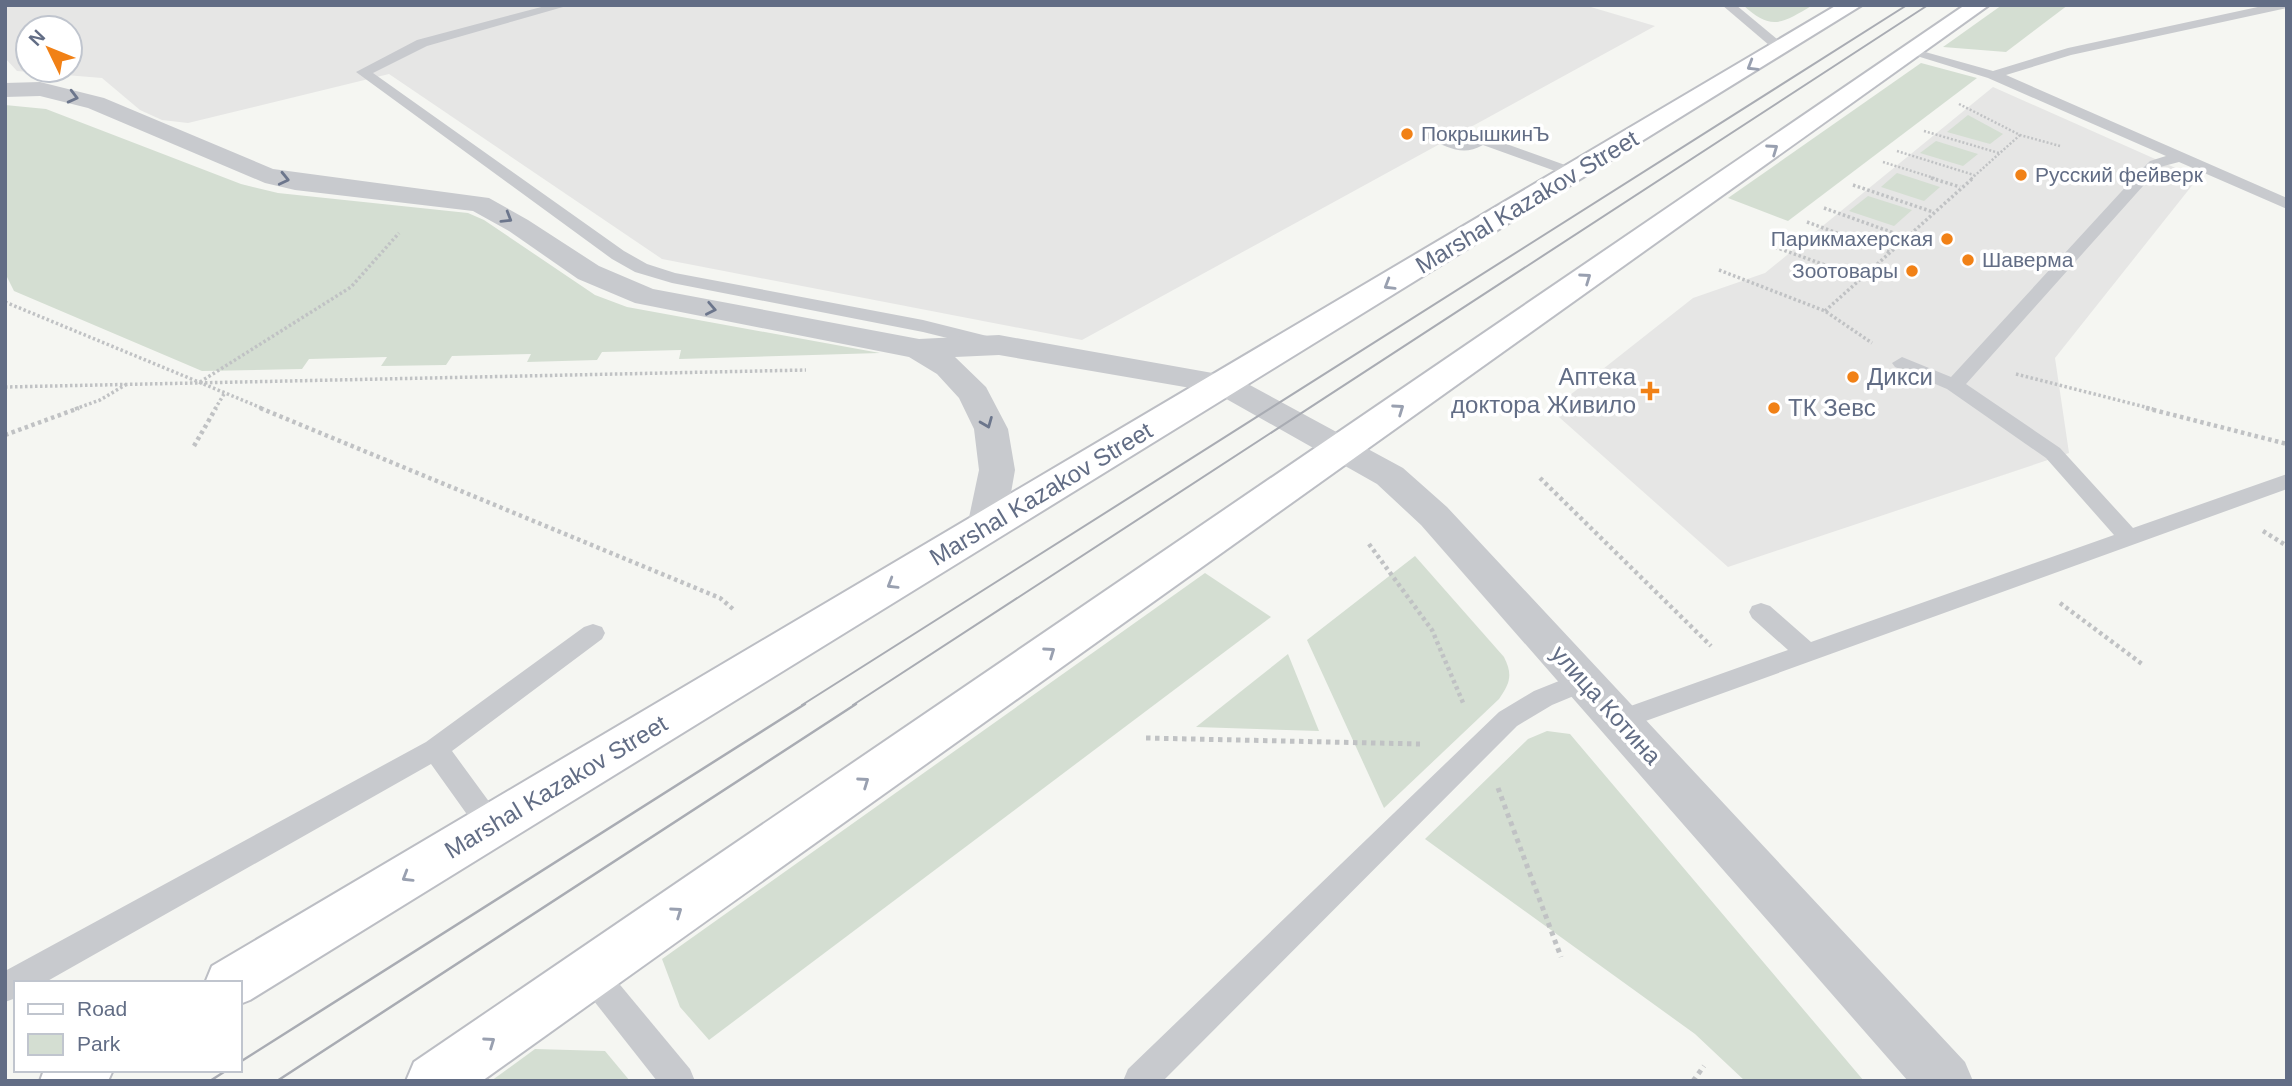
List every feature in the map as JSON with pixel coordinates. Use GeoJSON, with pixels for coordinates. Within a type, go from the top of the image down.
{"type":"FeatureCollection","features":[{"type":"Feature","properties":{"kind":"main road","name":"Marshal Kazakov Street"},"geometry":{"type":"LineString","coordinates":[[233,981],[1852,5]]}},
{"type":"Feature","properties":{"kind":"main road"},"geometry":{"type":"LineString","coordinates":[[434,1081],[1979,5]]}},
{"type":"Feature","properties":{"kind":"street"},"geometry":{"type":"LineString","coordinates":[[5,90],[40,89],[96,103],[265,175],[295,182],[479,204],[503,214],[582,269],[613,286],[646,297],[919,349],[949,368],[966,385],[974,394],[991,429],[997,470],[986,527]]}},
{"type":"Feature","properties":{"kind":"street","name":"улица Котина"},"geometry":{"type":"LineString","coordinates":[[919,349],[999,345],[1223,384],[1343,447],[1390,476],[1434,516],[1945,1081]]}},
{"type":"Feature","properties":{"kind":"lane"},"geometry":{"type":"LineString","coordinates":[[564,5],[422,43],[363,72],[618,255],[641,268],[673,278],[923,326],[999,345]]}},
{"type":"Feature","properties":{"kind":"lane"},"geometry":{"type":"LineString","coordinates":[[1728,5],[1781,48]]}},
{"type":"Feature","properties":{"kind":"lane"},"geometry":{"type":"LineString","coordinates":[[1993,75],[2068,52],[2285,5]]}},
{"type":"Feature","properties":{"kind":"lane"},"geometry":{"type":"LineString","coordinates":[[1911,52],[1993,75],[2287,204]]}},
{"type":"Feature","properties":{"kind":"lane"},"geometry":{"type":"LineString","coordinates":[[1433,136],[1467,148],[1482,141],[1574,173]]}},
{"type":"Feature","properties":{"kind":"lane"},"geometry":{"type":"LineString","coordinates":[[1954,385],[2148,171],[2155,164],[2180,157]]}},
{"type":"Feature","properties":{"kind":"lane"},"geometry":{"type":"LineString","coordinates":[[1902,363],[1954,385],[2053,453],[2129,537]]}},
{"type":"Feature","properties":{"kind":"lane"},"geometry":{"type":"LineString","coordinates":[[1620,720],[2287,481]]}},
{"type":"Feature","properties":{"kind":"lane"},"geometry":{"type":"LineString","coordinates":[[1761,612],[1806,652]]}},
{"type":"Feature","properties":{"kind":"lane"},"geometry":{"type":"LineString","coordinates":[[18,981],[435,749],[593,633]]}},
{"type":"Feature","properties":{"kind":"lane"},"geometry":{"type":"LineString","coordinates":[[1140,1081],[1508,719],[1543,698],[1584,681]]}},
{"type":"Feature","properties":{"kind":"lane"},"geometry":{"type":"LineString","coordinates":[[435,749],[491,826]]}},
{"type":"Feature","properties":{"kind":"lane"},"geometry":{"type":"LineString","coordinates":[[590,972],[678,1081]]}},
{"type":"Feature","properties":{"kind":"path"},"geometry":{"type":"LineString","coordinates":[[1825,311],[2020,135],[1958,104]]}},
{"type":"Feature","properties":{"kind":"path"},"geometry":{"type":"LineString","coordinates":[[1924,131],[2000,153]]}},
{"type":"Feature","properties":{"kind":"path"},"geometry":{"type":"LineString","coordinates":[[1897,151],[1975,176]]}},
{"type":"Feature","properties":{"kind":"path"},"geometry":{"type":"LineString","coordinates":[[1883,162],[1961,187]]}},
{"type":"Feature","properties":{"kind":"path"},"geometry":{"type":"LineString","coordinates":[[1853,186],[1934,212]]}},
{"type":"Feature","properties":{"kind":"path"},"geometry":{"type":"LineString","coordinates":[[1824,208],[1906,237]]}},
{"type":"Feature","properties":{"kind":"path"},"geometry":{"type":"LineString","coordinates":[[1807,222],[1889,252]]}},
{"type":"Feature","properties":{"kind":"path"},"geometry":{"type":"LineString","coordinates":[[200,383],[351,287],[405,226]]}},
{"type":"Feature","properties":{"kind":"path"},"geometry":{"type":"LineString","coordinates":[[1775,247],[1861,278]]}},
{"type":"Feature","properties":{"kind":"path"},"geometry":{"type":"LineString","coordinates":[[1719,270],[1825,311],[1902,363]]}},
{"type":"Feature","properties":{"kind":"path"},"geometry":{"type":"LineString","coordinates":[[5,302],[719,598],[733,609]]}},
{"type":"Feature","properties":{"kind":"path"},"geometry":{"type":"LineString","coordinates":[[1975,363],[2287,444]]}},
{"type":"Feature","properties":{"kind":"path"},"geometry":{"type":"LineString","coordinates":[[5,387],[813,370]]}},
{"type":"Feature","properties":{"kind":"path"},"geometry":{"type":"LineString","coordinates":[[5,435],[100,400],[128,384]]}},
{"type":"Feature","properties":{"kind":"path"},"geometry":{"type":"LineString","coordinates":[[194,446],[225,394]]}},
{"type":"Feature","properties":{"kind":"path"},"geometry":{"type":"LineString","coordinates":[[1540,478],[1741,676]]}},
{"type":"Feature","properties":{"kind":"path"},"geometry":{"type":"LineString","coordinates":[[1369,544],[1432,630],[1468,713]]}},
{"type":"Feature","properties":{"kind":"path"},"geometry":{"type":"LineString","coordinates":[[2023,575],[2142,664]]}},
{"type":"Feature","properties":{"kind":"path"},"geometry":{"type":"LineString","coordinates":[[1146,738],[1480,746]]}},
{"type":"Feature","properties":{"kind":"path"},"geometry":{"type":"LineString","coordinates":[[1496,784],[1561,957]]}},
{"type":"Feature","properties":{"kind":"path"},"geometry":{"type":"LineString","coordinates":[[1693,1081],[1704,1066]]}},
{"type":"Feature","properties":{"kind":"shaded area"},"geometry":{"type":"Polygon","coordinates":[[[5,5],[1584,5],[1655,26],[1082,340],[662,259],[389,74],[188,123],[162,120],[140,110],[102,78],[84,77],[84,14],[14,14],[14,68],[5,58],[5,5]]]}},
{"type":"Feature","properties":{"kind":"shaded area"},"geometry":{"type":"Polygon","coordinates":[[[1993,87],[2198,178],[2055,358],[2069,453],[1728,567],[1551,410],[1693,298],[1765,273],[1993,87]]]}},
{"type":"Feature","properties":{"kind":"green space"},"geometry":{"type":"Polygon","coordinates":[[[1743,5],[1813,5],[1785,20],[1770,22],[1743,5]]]}},
{"type":"Feature","properties":{"kind":"green space"},"geometry":{"type":"Polygon","coordinates":[[[2002,5],[2068,5],[2006,52],[1943,47],[2002,5]]]}},
{"type":"Feature","properties":{"kind":"green space"},"geometry":{"type":"Polygon","coordinates":[[[1921,63],[1977,78],[1788,221],[1728,198],[1921,63]]]}},
{"type":"Feature","properties":{"kind":"green space"},"geometry":{"type":"Polygon","coordinates":[[[5,105],[46,109],[241,184],[278,193],[468,213],[484,220],[595,295],[627,307],[880,353],[679,359],[681,350],[602,352],[597,360],[527,362],[531,354],[452,356],[446,365],[381,366],[387,357],[309,359],[302,369],[202,371],[14,291],[5,273],[5,105]]]}},
{"type":"Feature","properties":{"kind":"green space"},"geometry":{"type":"Polygon","coordinates":[[[1968,115],[2003,134],[1990,144],[1947,132],[1968,115]]]}},
{"type":"Feature","properties":{"kind":"green space"},"geometry":{"type":"Polygon","coordinates":[[[1936,141],[1978,154],[1963,166],[1920,153],[1936,141]]]}},
{"type":"Feature","properties":{"kind":"green space"},"geometry":{"type":"Polygon","coordinates":[[[1897,173],[1940,187],[1924,201],[1881,187],[1897,173]]]}},
{"type":"Feature","properties":{"kind":"green space"},"geometry":{"type":"Polygon","coordinates":[[[1868,196],[1912,210],[1894,226],[1849,211],[1868,196]]]}},
{"type":"Feature","properties":{"kind":"green space"},"geometry":{"type":"Polygon","coordinates":[[[1415,556],[1504,657],[1509,669],[1509,679],[1499,699],[1384,808],[1307,640],[1415,556]]]}},
{"type":"Feature","properties":{"kind":"green space"},"geometry":{"type":"Polygon","coordinates":[[[1205,573],[1271,617],[709,1040],[680,1007],[662,959],[1205,573]]]}},
{"type":"Feature","properties":{"kind":"green space"},"geometry":{"type":"Polygon","coordinates":[[[1288,654],[1319,731],[1196,727],[1288,654]]]}},
{"type":"Feature","properties":{"kind":"green space"},"geometry":{"type":"Polygon","coordinates":[[[1547,731],[1570,734],[1864,1081],[1745,1081],[1695,1034],[1425,839],[1528,739],[1547,731]]]}},
{"type":"Feature","properties":{"kind":"green space"},"geometry":{"type":"Polygon","coordinates":[[[535,1049],[605,1051],[630,1081],[491,1081],[535,1049]]]}},
{"type":"Feature","properties":{"kind":"tram line"},"geometry":{"type":"LineString","coordinates":[[802,705],[1907,5]]}},
{"type":"Feature","properties":{"kind":"tram line"},"geometry":{"type":"LineString","coordinates":[[853,705],[1928,5]]}},
{"type":"Feature","properties":{"kind":"tram line"},"geometry":{"type":"LineString","coordinates":[[242,1061],[805,704]]}},
{"type":"Feature","properties":{"kind":"tram line"},"geometry":{"type":"LineString","coordinates":[[277,1081],[856,704]]}},
{"type":"Feature","properties":{"kind":"tram line"},"geometry":{"type":"LineString","coordinates":[[210,1081],[224,1072]]}},
{"type":"Feature","properties":{"kind":"place","name":"ПокрышкинЪ"},"geometry":{"type":"Point","coordinates":[1407,134]}},
{"type":"Feature","properties":{"kind":"place","name":"Русский фейверк"},"geometry":{"type":"Point","coordinates":[2021,175]}},
{"type":"Feature","properties":{"kind":"place","name":"Парикмахерская"},"geometry":{"type":"Point","coordinates":[1947,239]}},
{"type":"Feature","properties":{"kind":"place","name":"Шаверма"},"geometry":{"type":"Point","coordinates":[1968,260]}},
{"type":"Feature","properties":{"kind":"place","name":"Зоотовары"},"geometry":{"type":"Point","coordinates":[1912,271]}},
{"type":"Feature","properties":{"kind":"place","name":"Дикси"},"geometry":{"type":"Point","coordinates":[1853,377]}},
{"type":"Feature","properties":{"kind":"place","name":"Аптека доктора Живило"},"geometry":{"type":"Point","coordinates":[1650,391]}},
{"type":"Feature","properties":{"kind":"place","name":"ТК Зевс"},"geometry":{"type":"Point","coordinates":[1774,408]}}]}
